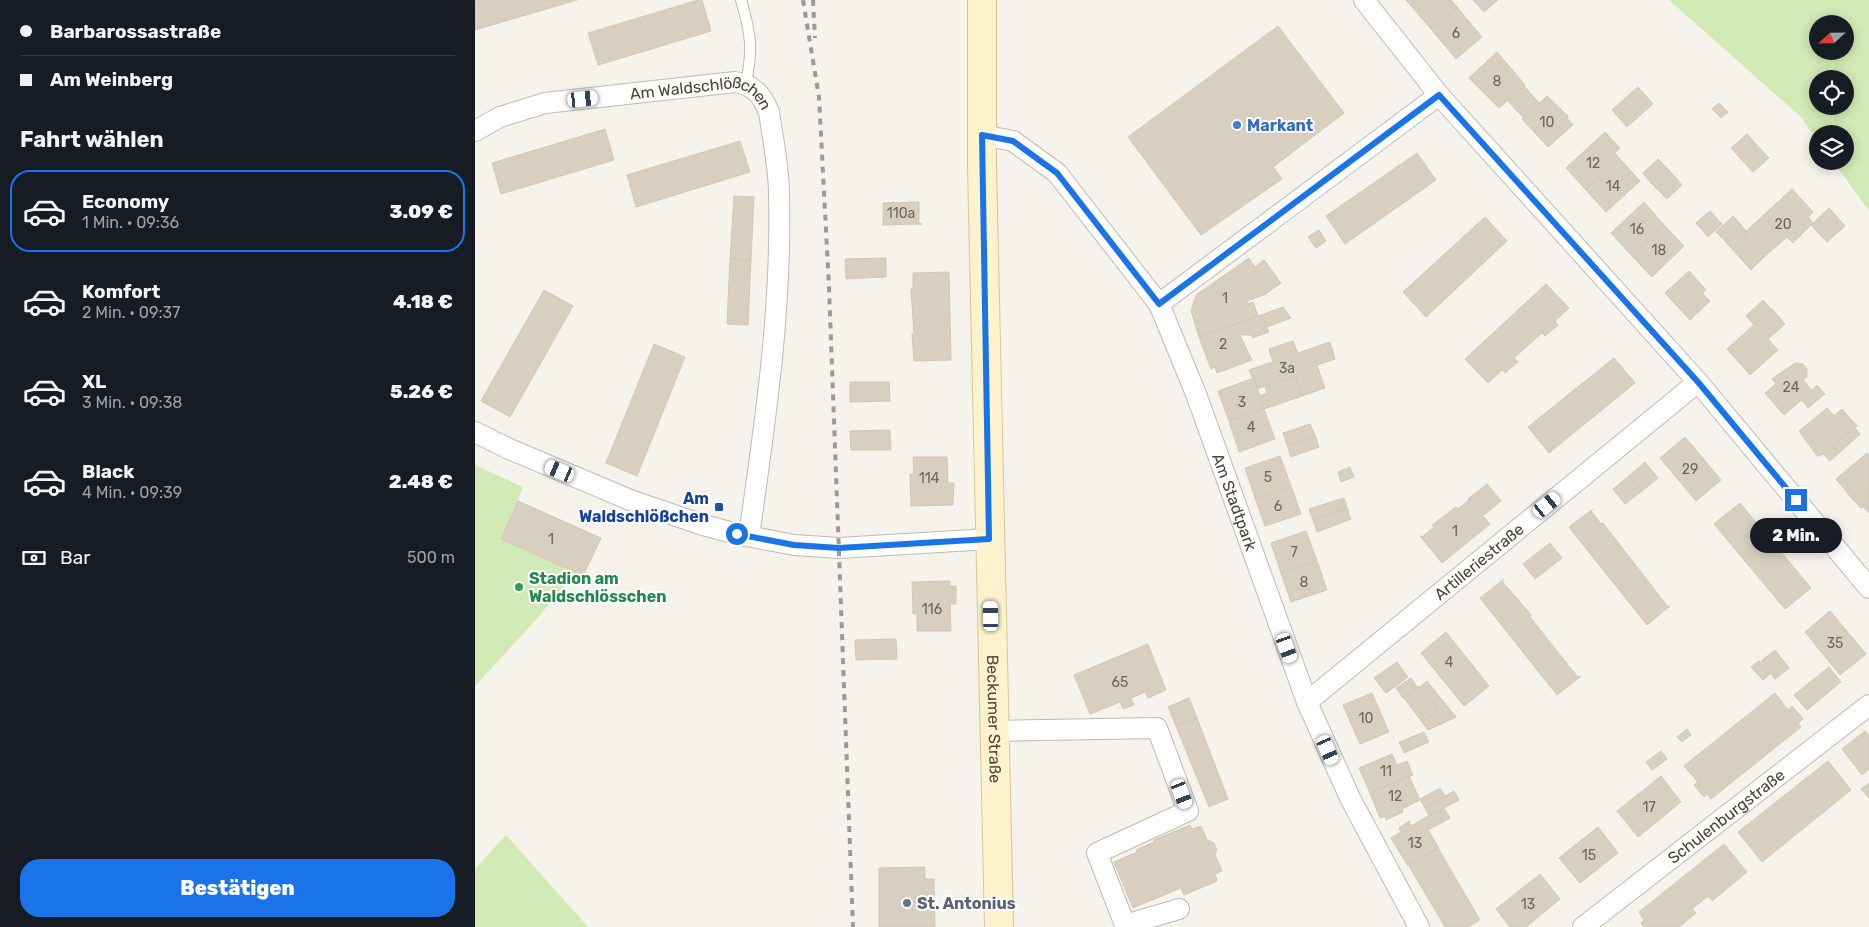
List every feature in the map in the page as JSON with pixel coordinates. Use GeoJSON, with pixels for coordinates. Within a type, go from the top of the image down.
{"type":"FeatureCollection","features":[{"type":"Feature","properties":{"kind":"main road","name":"Beckumer Straße"},"geometry":{"type":"LineString","coordinates":[[982,0],[982,135],[989,539],[999,927]]}},
{"type":"Feature","properties":{"kind":"street"},"geometry":{"type":"LineString","coordinates":[[1364,0],[1439,95],[1698,382],[1869,588]]}},
{"type":"Feature","properties":{"kind":"street","name":"Am Waldschlößchen"},"geometry":{"type":"LineString","coordinates":[[475,131],[500,117],[545,103],[735,82],[746,84],[757,91],[769,112],[779,194],[773,364],[749,536]]}},
{"type":"Feature","properties":{"kind":"street"},"geometry":{"type":"LineString","coordinates":[[1159,304],[1439,95]]}},
{"type":"Feature","properties":{"kind":"street","name":"Am Stadtpark"},"geometry":{"type":"LineString","coordinates":[[982,135],[1013,141],[1057,173],[1159,304],[1196,394],[1307,702],[1350,798],[1419,927]]}},
{"type":"Feature","properties":{"kind":"street","name":"Artilleriestraße"},"geometry":{"type":"LineString","coordinates":[[1307,702],[1698,382]]}},
{"type":"Feature","properties":{"kind":"street"},"geometry":{"type":"LineString","coordinates":[[475,432],[507,448],[630,500],[703,525],[749,536],[794,545],[839,548],[989,539]]}},
{"type":"Feature","properties":{"kind":"street","name":"Schulenburgstraße"},"geometry":{"type":"LineString","coordinates":[[1583,927],[1869,705]]}},
{"type":"Feature","properties":{"kind":"street"},"geometry":{"type":"LineString","coordinates":[[993,731],[1157,728],[1188,811],[1097,853],[1125,925],[1179,909]]}},
{"type":"Feature","properties":{"kind":"lane"},"geometry":{"type":"LineString","coordinates":[[741,0],[749,26],[751,54],[746,84]]}},
{"type":"Feature","properties":{"kind":"green space"},"geometry":{"type":"Polygon","coordinates":[[[1669,0],[1869,0],[1869,211],[1839,170],[1854,170],[1854,125],[1809,125],[1809,128],[1801,117],[1669,0]]]}},
{"type":"Feature","properties":{"kind":"green space","name":"Stadion am Waldschlösschen"},"geometry":{"type":"Polygon","coordinates":[[[475,465],[523,487],[501,539],[575,573],[534,622],[475,686],[475,465]]]}},
{"type":"Feature","properties":{"kind":"green space"},"geometry":{"type":"Polygon","coordinates":[[[506,835],[588,927],[475,927],[475,869],[506,835]]]}},
{"type":"Feature","properties":{"kind":"building"},"geometry":{"type":"Polygon","coordinates":[[[475,0],[577,0],[475,30],[475,0]]]}},
{"type":"Feature","properties":{"kind":"building"},"geometry":{"type":"Polygon","coordinates":[[[702,0],[711,31],[598,65],[588,33],[702,0]]]}},
{"type":"Feature","properties":{"kind":"building"},"geometry":{"type":"Polygon","coordinates":[[[1406,0],[1451,0],[1457,7],[1431,29],[1406,0]]]}},
{"type":"Feature","properties":{"kind":"building"},"geometry":{"type":"Polygon","coordinates":[[[1473,0],[1498,0],[1484,12],[1473,0]]]}},
{"type":"Feature","properties":{"kind":"building"},"geometry":{"type":"Polygon","coordinates":[[[1457,7],[1482,37],[1456,59],[1431,29],[1457,7]]]}},
{"type":"Feature","properties":{"kind":"building","name":"Markant"},"geometry":{"type":"Polygon","coordinates":[[[1278,26],[1344,113],[1273,167],[1282,179],[1201,235],[1128,137],[1278,26]]]}},
{"type":"Feature","properties":{"kind":"building"},"geometry":{"type":"Polygon","coordinates":[[[1497,52],[1525,85],[1499,108],[1469,78],[1497,52]]]}},
{"type":"Feature","properties":{"kind":"building"},"geometry":{"type":"Polygon","coordinates":[[[1524,86],[1532,95],[1516,110],[1508,101],[1524,86]]]}},
{"type":"Feature","properties":{"kind":"building"},"geometry":{"type":"Polygon","coordinates":[[[1638,87],[1653,104],[1627,127],[1612,110],[1638,87]]]}},
{"type":"Feature","properties":{"kind":"building"},"geometry":{"type":"Polygon","coordinates":[[[1532,95],[1539,103],[1523,117],[1516,110],[1532,95]]]}},
{"type":"Feature","properties":{"kind":"building"},"geometry":{"type":"Polygon","coordinates":[[[1547,96],[1568,116],[1567,118],[1573,125],[1548,147],[1522,119],[1547,96]]]}},
{"type":"Feature","properties":{"kind":"building"},"geometry":{"type":"Polygon","coordinates":[[[1719,103],[1728,112],[1721,118],[1712,109],[1719,103]]]}},
{"type":"Feature","properties":{"kind":"building"},"geometry":{"type":"Polygon","coordinates":[[[605,129],[614,160],[501,194],[492,163],[605,129]]]}},
{"type":"Feature","properties":{"kind":"building"},"geometry":{"type":"Polygon","coordinates":[[[1605,132],[1620,148],[1615,153],[1620,159],[1586,190],[1566,168],[1605,132]]]}},
{"type":"Feature","properties":{"kind":"building"},"geometry":{"type":"Polygon","coordinates":[[[1747,134],[1754,142],[1739,157],[1731,148],[1747,134]]]}},
{"type":"Feature","properties":{"kind":"building"},"geometry":{"type":"Polygon","coordinates":[[[740,141],[750,172],[636,207],[627,175],[740,141]]]}},
{"type":"Feature","properties":{"kind":"building"},"geometry":{"type":"Polygon","coordinates":[[[1754,142],[1769,158],[1753,172],[1739,157],[1754,142]]]}},
{"type":"Feature","properties":{"kind":"building"},"geometry":{"type":"Polygon","coordinates":[[[1417,153],[1436,180],[1345,244],[1326,216],[1417,153]]]}},
{"type":"Feature","properties":{"kind":"building"},"geometry":{"type":"Polygon","coordinates":[[[1620,159],[1640,181],[1606,212],[1586,190],[1620,159]]]}},
{"type":"Feature","properties":{"kind":"building"},"geometry":{"type":"Polygon","coordinates":[[[1658,159],[1667,168],[1651,183],[1643,173],[1658,159]]]}},
{"type":"Feature","properties":{"kind":"building"},"geometry":{"type":"Polygon","coordinates":[[[1667,168],[1682,185],[1667,199],[1651,183],[1667,168]]]}},
{"type":"Feature","properties":{"kind":"building"},"geometry":{"type":"Polygon","coordinates":[[[1792,189],[1813,212],[1808,217],[1813,223],[1793,243],[1787,237],[1764,257],[1743,234],[1792,189]]]}},
{"type":"Feature","properties":{"kind":"building"},"geometry":{"type":"Polygon","coordinates":[[[734,196],[754,197],[751,260],[730,259],[734,196]]]}},
{"type":"Feature","properties":{"kind":"building"},"geometry":{"type":"Polygon","coordinates":[[[919,202],[919,224],[922,224],[883,225],[883,203],[919,202]]]}},
{"type":"Feature","properties":{"kind":"building"},"geometry":{"type":"Polygon","coordinates":[[[1644,202],[1664,225],[1631,255],[1611,233],[1644,202]]]}},
{"type":"Feature","properties":{"kind":"building"},"geometry":{"type":"Polygon","coordinates":[[[1829,208],[1845,226],[1827,242],[1811,225],[1829,208]]]}},
{"type":"Feature","properties":{"kind":"building"},"geometry":{"type":"Polygon","coordinates":[[[1710,211],[1722,224],[1708,237],[1696,223],[1710,211]]]}},
{"type":"Feature","properties":{"kind":"building"},"geometry":{"type":"Polygon","coordinates":[[[1733,216],[1741,225],[1724,240],[1716,232],[1733,216]]]}},
{"type":"Feature","properties":{"kind":"building"},"geometry":{"type":"Polygon","coordinates":[[[1485,217],[1507,241],[1426,317],[1403,292],[1485,217]]]}},
{"type":"Feature","properties":{"kind":"building"},"geometry":{"type":"Polygon","coordinates":[[[1664,225],[1684,246],[1652,277],[1631,255],[1664,225]]]}},
{"type":"Feature","properties":{"kind":"building"},"geometry":{"type":"Polygon","coordinates":[[[1741,225],[1746,231],[1743,234],[1764,257],[1751,270],[1724,240],[1741,225]]]}},
{"type":"Feature","properties":{"kind":"building"},"geometry":{"type":"Polygon","coordinates":[[[1319,230],[1326,241],[1316,248],[1308,237],[1319,230]]]}},
{"type":"Feature","properties":{"kind":"building"},"geometry":{"type":"Polygon","coordinates":[[[886,258],[886,277],[846,279],[845,259],[886,258]]]}},
{"type":"Feature","properties":{"kind":"building"},"geometry":{"type":"Polygon","coordinates":[[[1249,258],[1255,267],[1264,260],[1281,283],[1264,295],[1247,301],[1248,304],[1253,302],[1258,316],[1199,337],[1191,311],[1196,295],[1249,258]]]}},
{"type":"Feature","properties":{"kind":"building"},"geometry":{"type":"Polygon","coordinates":[[[730,259],[751,260],[748,325],[727,324],[730,259]]]}},
{"type":"Feature","properties":{"kind":"building"},"geometry":{"type":"Polygon","coordinates":[[[1689,271],[1706,290],[1702,293],[1710,301],[1690,320],[1665,293],[1689,271]]]}},
{"type":"Feature","properties":{"kind":"building"},"geometry":{"type":"Polygon","coordinates":[[[949,272],[951,360],[914,361],[911,289],[913,289],[913,273],[949,272]]]}},
{"type":"Feature","properties":{"kind":"building"},"geometry":{"type":"Polygon","coordinates":[[[1546,284],[1569,308],[1555,321],[1558,325],[1545,336],[1542,333],[1514,358],[1518,362],[1505,373],[1502,370],[1488,383],[1465,359],[1546,284]]]}},
{"type":"Feature","properties":{"kind":"building"},"geometry":{"type":"Polygon","coordinates":[[[544,290],[573,306],[510,417],[481,401],[544,290]]]}},
{"type":"Feature","properties":{"kind":"building"},"geometry":{"type":"Polygon","coordinates":[[[1763,300],[1771,309],[1754,325],[1746,316],[1763,300]]]}},
{"type":"Feature","properties":{"kind":"building"},"geometry":{"type":"Polygon","coordinates":[[[1283,307],[1291,318],[1267,327],[1261,315],[1283,307]]]}},
{"type":"Feature","properties":{"kind":"building"},"geometry":{"type":"Polygon","coordinates":[[[1772,309],[1785,324],[1768,339],[1778,350],[1750,375],[1727,349],[1772,309]]]}},
{"type":"Feature","properties":{"kind":"building"},"geometry":{"type":"Polygon","coordinates":[[[1261,315],[1269,332],[1252,338],[1252,335],[1240,335],[1252,360],[1217,373],[1215,367],[1211,369],[1199,337],[1261,315]]]}},
{"type":"Feature","properties":{"kind":"building"},"geometry":{"type":"Polygon","coordinates":[[[1293,341],[1298,353],[1273,362],[1269,349],[1293,341]]]}},
{"type":"Feature","properties":{"kind":"building"},"geometry":{"type":"Polygon","coordinates":[[[1330,342],[1335,359],[1317,365],[1325,388],[1302,396],[1295,376],[1257,389],[1249,370],[1330,342]]]}},
{"type":"Feature","properties":{"kind":"building"},"geometry":{"type":"Polygon","coordinates":[[[654,344],[685,357],[637,476],[606,463],[654,344]]]}},
{"type":"Feature","properties":{"kind":"building"},"geometry":{"type":"Polygon","coordinates":[[[1614,358],[1635,383],[1549,453],[1528,427],[1614,358]]]}},
{"type":"Feature","properties":{"kind":"building"},"geometry":{"type":"Polygon","coordinates":[[[1795,363],[1803,364],[1807,369],[1807,377],[1803,380],[1812,391],[1784,415],[1765,393],[1776,384],[1772,379],[1795,363]]]}},
{"type":"Feature","properties":{"kind":"building"},"geometry":{"type":"Polygon","coordinates":[[[1295,376],[1302,396],[1264,409],[1260,396],[1267,393],[1265,386],[1295,376]]]}},
{"type":"Feature","properties":{"kind":"building"},"geometry":{"type":"Polygon","coordinates":[[[1254,378],[1264,409],[1229,421],[1218,391],[1254,378]]]}},
{"type":"Feature","properties":{"kind":"building"},"geometry":{"type":"Polygon","coordinates":[[[850,382],[889,382],[890,401],[850,402],[850,382]]]}},
{"type":"Feature","properties":{"kind":"building"},"geometry":{"type":"Polygon","coordinates":[[[1817,385],[1825,394],[1808,408],[1802,400],[1817,385]]]}},
{"type":"Feature","properties":{"kind":"building"},"geometry":{"type":"Polygon","coordinates":[[[1827,408],[1834,416],[1842,409],[1857,426],[1820,456],[1817,456],[1799,431],[1827,408]]]}},
{"type":"Feature","properties":{"kind":"building"},"geometry":{"type":"Polygon","coordinates":[[[1264,409],[1275,439],[1239,452],[1229,421],[1264,409]]]}},
{"type":"Feature","properties":{"kind":"building"},"geometry":{"type":"Polygon","coordinates":[[[1310,424],[1315,435],[1287,445],[1283,433],[1310,424]]]}},
{"type":"Feature","properties":{"kind":"building"},"geometry":{"type":"Polygon","coordinates":[[[1855,428],[1860,434],[1830,461],[1823,454],[1855,428]]]}},
{"type":"Feature","properties":{"kind":"building"},"geometry":{"type":"Polygon","coordinates":[[[890,430],[891,450],[851,450],[850,431],[890,430]]]}},
{"type":"Feature","properties":{"kind":"building"},"geometry":{"type":"Polygon","coordinates":[[[1315,435],[1319,447],[1291,457],[1287,445],[1315,435]]]}},
{"type":"Feature","properties":{"kind":"building"},"geometry":{"type":"Polygon","coordinates":[[[1685,437],[1721,480],[1696,501],[1660,458],[1685,437]]]}},
{"type":"Feature","properties":{"kind":"building"},"geometry":{"type":"Polygon","coordinates":[[[1867,453],[1869,456],[1869,490],[1855,502],[1836,479],[1867,453]]]}},
{"type":"Feature","properties":{"kind":"building"},"geometry":{"type":"Polygon","coordinates":[[[1280,456],[1291,486],[1255,498],[1245,468],[1280,456]]]}},
{"type":"Feature","properties":{"kind":"building"},"geometry":{"type":"Polygon","coordinates":[[[913,457],[947,457],[948,483],[954,483],[953,505],[911,506],[910,474],[914,474],[913,457]]]}},
{"type":"Feature","properties":{"kind":"building"},"geometry":{"type":"Polygon","coordinates":[[[1645,462],[1658,478],[1642,491],[1629,476],[1645,462]]]}},
{"type":"Feature","properties":{"kind":"building"},"geometry":{"type":"Polygon","coordinates":[[[1350,467],[1354,477],[1341,482],[1338,472],[1350,467]]]}},
{"type":"Feature","properties":{"kind":"building"},"geometry":{"type":"Polygon","coordinates":[[[1629,476],[1642,491],[1625,504],[1613,489],[1629,476]]]}},
{"type":"Feature","properties":{"kind":"building"},"geometry":{"type":"Polygon","coordinates":[[[1487,484],[1501,501],[1484,515],[1469,498],[1487,484]]]}},
{"type":"Feature","properties":{"kind":"building"},"geometry":{"type":"Polygon","coordinates":[[[1291,486],[1301,514],[1265,526],[1255,498],[1291,486]]]}},
{"type":"Feature","properties":{"kind":"building"},"geometry":{"type":"Polygon","coordinates":[[[1869,490],[1869,502],[1861,508],[1855,502],[1869,490]]]}},
{"type":"Feature","properties":{"kind":"building"},"geometry":{"type":"Polygon","coordinates":[[[1344,498],[1347,508],[1313,520],[1309,509],[1344,498]]]}},
{"type":"Feature","properties":{"kind":"building"},"geometry":{"type":"Polygon","coordinates":[[[1468,498],[1490,524],[1442,563],[1420,536],[1422,537],[1434,527],[1432,525],[1456,507],[1458,509],[1469,500],[1468,498]]]}},
{"type":"Feature","properties":{"kind":"building"},"geometry":{"type":"Polygon","coordinates":[[[518,501],[601,538],[583,576],[501,539],[518,501]]]}},
{"type":"Feature","properties":{"kind":"building"},"geometry":{"type":"Polygon","coordinates":[[[1869,502],[1869,513],[1863,507],[1869,502]]]}},
{"type":"Feature","properties":{"kind":"building"},"geometry":{"type":"Polygon","coordinates":[[[1740,503],[1811,588],[1785,609],[1714,524],[1740,503]]]}},
{"type":"Feature","properties":{"kind":"building"},"geometry":{"type":"Polygon","coordinates":[[[1347,508],[1351,519],[1317,532],[1313,520],[1347,508]]]}},
{"type":"Feature","properties":{"kind":"building"},"geometry":{"type":"Polygon","coordinates":[[[1593,509],[1591,511],[1601,524],[1603,523],[1668,607],[1670,606],[1647,625],[1569,527],[1593,509]]]}},
{"type":"Feature","properties":{"kind":"building"},"geometry":{"type":"Polygon","coordinates":[[[1306,531],[1317,561],[1281,573],[1271,543],[1306,531]]]}},
{"type":"Feature","properties":{"kind":"building"},"geometry":{"type":"Polygon","coordinates":[[[1550,543],[1562,558],[1535,579],[1523,564],[1550,543]]]}},
{"type":"Feature","properties":{"kind":"building"},"geometry":{"type":"Polygon","coordinates":[[[1317,561],[1327,590],[1291,602],[1281,573],[1317,561]]]}},
{"type":"Feature","properties":{"kind":"building"},"geometry":{"type":"Polygon","coordinates":[[[1504,579],[1502,581],[1531,615],[1530,617],[1568,665],[1578,677],[1581,676],[1557,695],[1480,598],[1504,579]]]}},
{"type":"Feature","properties":{"kind":"building"},"geometry":{"type":"Polygon","coordinates":[[[950,581],[950,586],[956,586],[956,604],[950,604],[951,631],[917,631],[917,614],[913,614],[912,582],[950,581]]]}},
{"type":"Feature","properties":{"kind":"building"},"geometry":{"type":"Polygon","coordinates":[[[1830,611],[1866,654],[1840,675],[1805,632],[1830,611]]]}},
{"type":"Feature","properties":{"kind":"building"},"geometry":{"type":"Polygon","coordinates":[[[1446,632],[1489,686],[1464,706],[1421,653],[1446,632]]]}},
{"type":"Feature","properties":{"kind":"building"},"geometry":{"type":"Polygon","coordinates":[[[896,639],[897,659],[856,660],[855,640],[896,639]]]}},
{"type":"Feature","properties":{"kind":"building"},"geometry":{"type":"Polygon","coordinates":[[[1148,644],[1166,690],[1148,698],[1145,692],[1131,698],[1134,705],[1123,709],[1120,702],[1090,714],[1074,675],[1148,644]]]}},
{"type":"Feature","properties":{"kind":"building"},"geometry":{"type":"Polygon","coordinates":[[[1775,650],[1789,668],[1775,679],[1761,661],[1775,650]]]}},
{"type":"Feature","properties":{"kind":"building"},"geometry":{"type":"Polygon","coordinates":[[[1759,661],[1770,674],[1763,680],[1751,667],[1759,661]]]}},
{"type":"Feature","properties":{"kind":"building"},"geometry":{"type":"Polygon","coordinates":[[[1397,662],[1408,677],[1386,693],[1374,678],[1397,662]]]}},
{"type":"Feature","properties":{"kind":"building"},"geometry":{"type":"Polygon","coordinates":[[[1829,667],[1841,682],[1807,710],[1794,695],[1829,667]]]}},
{"type":"Feature","properties":{"kind":"building"},"geometry":{"type":"Polygon","coordinates":[[[1411,678],[1417,687],[1403,698],[1396,688],[1411,678]]]}},
{"type":"Feature","properties":{"kind":"building"},"geometry":{"type":"Polygon","coordinates":[[[1427,681],[1456,717],[1428,730],[1422,722],[1438,710],[1420,687],[1427,681]]]}},
{"type":"Feature","properties":{"kind":"building"},"geometry":{"type":"Polygon","coordinates":[[[1419,686],[1438,710],[1422,722],[1404,698],[1419,686]]]}},
{"type":"Feature","properties":{"kind":"building"},"geometry":{"type":"Polygon","coordinates":[[[1372,693],[1389,732],[1360,744],[1343,705],[1372,693]]]}},
{"type":"Feature","properties":{"kind":"building"},"geometry":{"type":"Polygon","coordinates":[[[1775,693],[1788,710],[1792,706],[1803,719],[1798,723],[1801,727],[1711,799],[1707,794],[1704,797],[1694,785],[1698,782],[1684,766],[1775,693]]]}},
{"type":"Feature","properties":{"kind":"building"},"geometry":{"type":"Polygon","coordinates":[[[1189,698],[1197,718],[1176,726],[1168,707],[1189,698]]]}},
{"type":"Feature","properties":{"kind":"building"},"geometry":{"type":"Polygon","coordinates":[[[1197,718],[1228,799],[1209,807],[1176,726],[1197,718]]]}},
{"type":"Feature","properties":{"kind":"building"},"geometry":{"type":"Polygon","coordinates":[[[1687,729],[1691,735],[1682,742],[1677,737],[1687,729]]]}},
{"type":"Feature","properties":{"kind":"building"},"geometry":{"type":"Polygon","coordinates":[[[1865,731],[1869,736],[1869,769],[1862,775],[1842,749],[1865,731]]]}},
{"type":"Feature","properties":{"kind":"building"},"geometry":{"type":"Polygon","coordinates":[[[1424,732],[1429,742],[1404,753],[1399,742],[1424,732]]]}},
{"type":"Feature","properties":{"kind":"building"},"geometry":{"type":"Polygon","coordinates":[[[1661,751],[1667,759],[1652,770],[1646,762],[1661,751]]]}},
{"type":"Feature","properties":{"kind":"building"},"geometry":{"type":"Polygon","coordinates":[[[1392,754],[1397,765],[1407,761],[1413,775],[1370,793],[1359,768],[1392,754]]]}},
{"type":"Feature","properties":{"kind":"building"},"geometry":{"type":"Polygon","coordinates":[[[1828,761],[1851,790],[1762,862],[1738,832],[1828,761]]]}},
{"type":"Feature","properties":{"kind":"building"},"geometry":{"type":"Polygon","coordinates":[[[1409,776],[1420,800],[1402,809],[1403,812],[1386,820],[1385,816],[1380,818],[1370,793],[1409,776]]]}},
{"type":"Feature","properties":{"kind":"building"},"geometry":{"type":"Polygon","coordinates":[[[1661,776],[1681,802],[1638,837],[1617,811],[1661,776]]]}},
{"type":"Feature","properties":{"kind":"building"},"geometry":{"type":"Polygon","coordinates":[[[1869,783],[1869,798],[1861,789],[1869,783]]]}},
{"type":"Feature","properties":{"kind":"building"},"geometry":{"type":"Polygon","coordinates":[[[1440,788],[1445,796],[1425,808],[1420,799],[1440,788]]]}},
{"type":"Feature","properties":{"kind":"building"},"geometry":{"type":"Polygon","coordinates":[[[1454,791],[1459,800],[1444,808],[1450,818],[1443,822],[1437,811],[1429,816],[1425,808],[1454,791]]]}},
{"type":"Feature","properties":{"kind":"building"},"geometry":{"type":"Polygon","coordinates":[[[1437,811],[1443,822],[1428,830],[1439,848],[1408,866],[1391,838],[1401,832],[1399,828],[1409,821],[1411,826],[1437,811]]]}},
{"type":"Feature","properties":{"kind":"building"},"geometry":{"type":"Polygon","coordinates":[[[1190,825],[1192,829],[1201,826],[1207,840],[1214,843],[1217,850],[1215,855],[1222,871],[1215,874],[1217,881],[1184,895],[1181,888],[1133,908],[1114,862],[1137,852],[1136,850],[1154,842],[1154,840],[1190,825]]]}},
{"type":"Feature","properties":{"kind":"building"},"geometry":{"type":"Polygon","coordinates":[[[1598,827],[1618,853],[1580,883],[1559,858],[1598,827]]]}},
{"type":"Feature","properties":{"kind":"building"},"geometry":{"type":"Polygon","coordinates":[[[1724,844],[1747,872],[1712,901],[1708,896],[1692,909],[1696,913],[1679,927],[1644,927],[1641,923],[1644,920],[1639,912],[1724,844]]]}},
{"type":"Feature","properties":{"kind":"building"},"geometry":{"type":"Polygon","coordinates":[[[1438,848],[1480,920],[1468,927],[1445,927],[1409,866],[1438,848]]]}},
{"type":"Feature","properties":{"kind":"building","name":"St. Antonius"},"geometry":{"type":"Polygon","coordinates":[[[925,867],[925,879],[934,879],[935,927],[879,927],[879,868],[925,867]]]}},
{"type":"Feature","properties":{"kind":"building"},"geometry":{"type":"Polygon","coordinates":[[[1540,874],[1560,899],[1526,927],[1510,927],[1496,909],[1540,874]]]}},
{"type":"Feature","properties":{"kind":"railway"},"geometry":{"type":"LineString","coordinates":[[803,0],[819,97],[829,287],[853,927]]}},
{"type":"Feature","properties":{"kind":"railway"},"geometry":{"type":"LineString","coordinates":[[813,0],[815,38]]}},
{"type":"Feature","properties":{"kind":"place","name":"Markant"},"geometry":{"type":"Point","coordinates":[1237,125]}},
{"type":"Feature","properties":{"kind":"place","name":"Am Waldschlößchen"},"geometry":{"type":"Point","coordinates":[719,507]}},
{"type":"Feature","properties":{"kind":"place","name":"Stadion am Waldschlösschen"},"geometry":{"type":"Point","coordinates":[519,587]}},
{"type":"Feature","properties":{"kind":"place","name":"St. Antonius"},"geometry":{"type":"Point","coordinates":[907,903]}},
{"type":"Feature","properties":{"kind":"route"},"geometry":{"type":"LineString","coordinates":[[737,534],[794,545],[839,548],[989,539],[982,135],[1013,141],[1057,173],[1066,182],[1159,304],[1439,95],[1698,382],[1796,500]]}}]}
